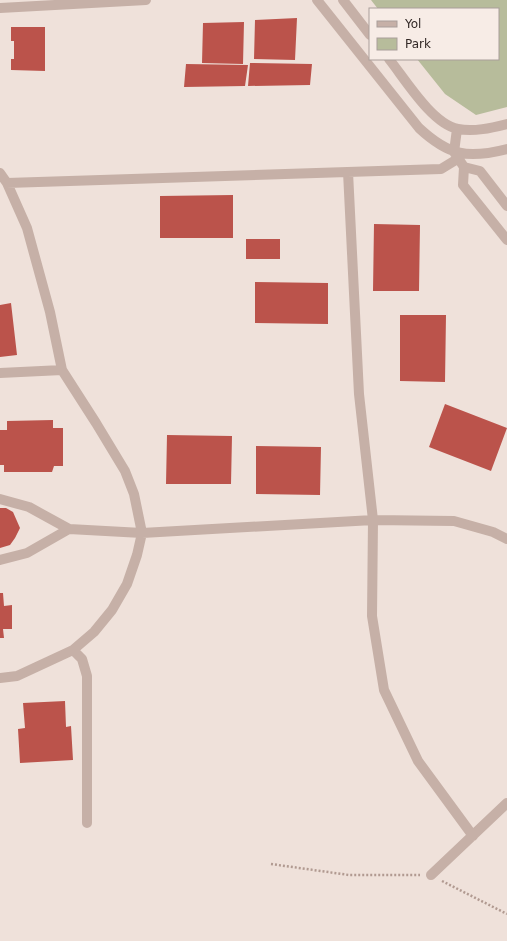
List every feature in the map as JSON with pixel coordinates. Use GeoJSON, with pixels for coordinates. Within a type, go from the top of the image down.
{"type":"FeatureCollection","features":[{"type":"Feature","properties":{"kind":"street"},"geometry":{"type":"LineString","coordinates":[[0,8],[146,0]]}},
{"type":"Feature","properties":{"kind":"street"},"geometry":{"type":"LineString","coordinates":[[317,0],[419,128],[440,146],[480,171],[507,206]]}},
{"type":"Feature","properties":{"kind":"street"},"geometry":{"type":"LineString","coordinates":[[343,0],[369,34]]}},
{"type":"Feature","properties":{"kind":"street"},"geometry":{"type":"LineString","coordinates":[[390,60],[436,118],[444,124],[457,128],[475,130],[507,124]]}},
{"type":"Feature","properties":{"kind":"street"},"geometry":{"type":"LineString","coordinates":[[457,128],[459,159],[464,185],[507,240]]}},
{"type":"Feature","properties":{"kind":"street"},"geometry":{"type":"LineString","coordinates":[[7,183],[441,169],[459,159],[474,154],[492,153],[507,149]]}},
{"type":"Feature","properties":{"kind":"street"},"geometry":{"type":"LineString","coordinates":[[348,172],[359,394],[373,520],[372,616],[384,690],[418,761],[473,836]]}},
{"type":"Feature","properties":{"kind":"street"},"geometry":{"type":"LineString","coordinates":[[0,173],[7,183],[27,228],[50,312],[62,370],[125,471],[134,494],[142,533],[137,555],[127,584],[112,610],[94,632],[73,650],[17,676],[0,678]]}},
{"type":"Feature","properties":{"kind":"street"},"geometry":{"type":"LineString","coordinates":[[0,373],[62,370]]}},
{"type":"Feature","properties":{"kind":"street"},"geometry":{"type":"LineString","coordinates":[[0,499],[29,507],[69,529],[142,533],[373,520],[454,521],[493,532],[507,539]]}},
{"type":"Feature","properties":{"kind":"street"},"geometry":{"type":"LineString","coordinates":[[0,560],[27,553],[69,529]]}},
{"type":"Feature","properties":{"kind":"street"},"geometry":{"type":"LineString","coordinates":[[73,650],[82,659],[87,676],[87,823]]}},
{"type":"Feature","properties":{"kind":"street"},"geometry":{"type":"LineString","coordinates":[[431,875],[507,803]]}},
{"type":"Feature","properties":{"kind":"path"},"geometry":{"type":"LineString","coordinates":[[271,864],[349,875],[431,875],[507,914]]}},
{"type":"Feature","properties":{"kind":"green space"},"geometry":{"type":"Polygon","coordinates":[[[371,0],[507,0],[507,107],[476,115],[445,94],[418,60],[499,60],[499,8],[377,8],[371,0]]]}},
{"type":"Feature","properties":{"kind":"building"},"geometry":{"type":"Polygon","coordinates":[[[297,18],[295,60],[254,59],[255,20],[297,18]]]}},
{"type":"Feature","properties":{"kind":"building"},"geometry":{"type":"Polygon","coordinates":[[[244,22],[243,64],[202,63],[203,23],[244,22]]]}},
{"type":"Feature","properties":{"kind":"building"},"geometry":{"type":"Polygon","coordinates":[[[11,27],[45,27],[45,71],[11,70],[11,59],[14,59],[14,41],[11,41],[11,27]]]}},
{"type":"Feature","properties":{"kind":"building"},"geometry":{"type":"Polygon","coordinates":[[[250,63],[312,64],[310,85],[248,86],[250,63]]]}},
{"type":"Feature","properties":{"kind":"building"},"geometry":{"type":"Polygon","coordinates":[[[186,64],[248,65],[245,86],[184,87],[186,64]]]}},
{"type":"Feature","properties":{"kind":"building"},"geometry":{"type":"Polygon","coordinates":[[[233,195],[233,238],[160,238],[160,196],[233,195]]]}},
{"type":"Feature","properties":{"kind":"building"},"geometry":{"type":"Polygon","coordinates":[[[374,224],[420,225],[419,291],[373,291],[374,224]]]}},
{"type":"Feature","properties":{"kind":"building"},"geometry":{"type":"Polygon","coordinates":[[[246,239],[280,239],[280,259],[246,259],[246,239]]]}},
{"type":"Feature","properties":{"kind":"building"},"geometry":{"type":"Polygon","coordinates":[[[255,282],[328,283],[328,324],[255,323],[255,282]]]}},
{"type":"Feature","properties":{"kind":"building"},"geometry":{"type":"Polygon","coordinates":[[[11,303],[17,355],[0,357],[0,305],[11,303]]]}},
{"type":"Feature","properties":{"kind":"building"},"geometry":{"type":"Polygon","coordinates":[[[400,315],[446,315],[445,382],[400,381],[400,315]]]}},
{"type":"Feature","properties":{"kind":"building"},"geometry":{"type":"Polygon","coordinates":[[[445,404],[507,428],[491,471],[429,447],[445,404]]]}},
{"type":"Feature","properties":{"kind":"building"},"geometry":{"type":"Polygon","coordinates":[[[53,420],[53,428],[63,428],[63,466],[54,466],[52,472],[4,472],[4,465],[0,465],[0,430],[7,430],[7,421],[53,420]]]}},
{"type":"Feature","properties":{"kind":"building"},"geometry":{"type":"Polygon","coordinates":[[[167,435],[232,436],[231,484],[166,484],[167,435]]]}},
{"type":"Feature","properties":{"kind":"building"},"geometry":{"type":"Polygon","coordinates":[[[256,446],[321,447],[320,495],[256,494],[256,446]]]}},
{"type":"Feature","properties":{"kind":"building"},"geometry":{"type":"Polygon","coordinates":[[[0,508],[6,508],[13,512],[20,528],[10,545],[0,548],[0,508]]]}},
{"type":"Feature","properties":{"kind":"building"},"geometry":{"type":"Polygon","coordinates":[[[0,593],[3,593],[4,606],[12,605],[12,629],[3,629],[4,638],[0,638],[0,593]]]}},
{"type":"Feature","properties":{"kind":"building"},"geometry":{"type":"Polygon","coordinates":[[[65,701],[66,727],[71,726],[73,760],[20,763],[18,729],[25,728],[23,703],[65,701]]]}}]}
